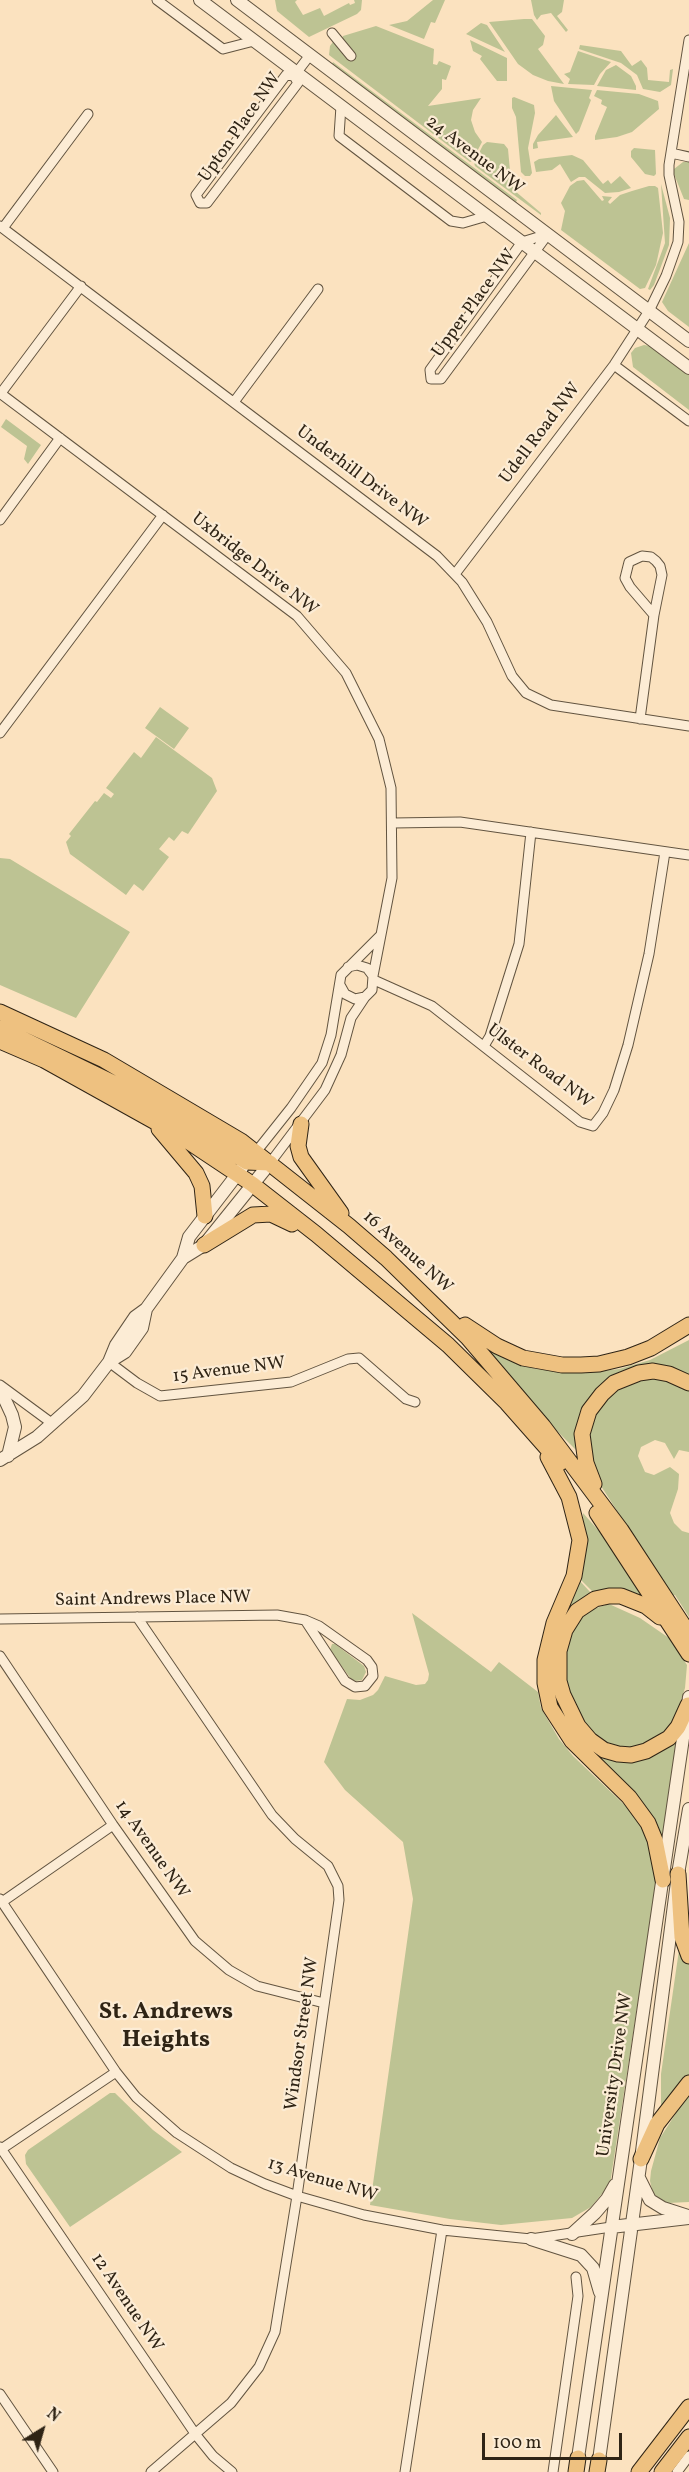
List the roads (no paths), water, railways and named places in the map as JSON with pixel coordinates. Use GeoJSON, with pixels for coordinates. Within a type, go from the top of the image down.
{"type":"FeatureCollection","features":[{"type":"Feature","properties":{"kind":"highway","name":"16 Avenue NW"},"geometry":{"type":"LineString","coordinates":[[0,1012],[104,1060],[247,1163],[252,1184],[316,1233],[448,1345],[491,1386],[568,1472],[689,1654]]}},
{"type":"Feature","properties":{"kind":"highway"},"geometry":{"type":"LineString","coordinates":[[0,1028],[128,1090],[247,1163]]}},
{"type":"Feature","properties":{"kind":"highway","name":"16 Avenue NW"},"geometry":{"type":"LineString","coordinates":[[0,1041],[44,1060],[177,1134],[247,1163],[270,1162],[349,1226],[444,1313],[524,1402],[602,1503],[689,1634]]}},
{"type":"Feature","properties":{"kind":"highway"},"geometry":{"type":"LineString","coordinates":[[132,1109],[159,1129],[196,1173],[202,1186],[205,1216]]}},
{"type":"Feature","properties":{"kind":"highway"},"geometry":{"type":"LineString","coordinates":[[301,1124],[298,1146],[301,1157],[349,1226]]}},
{"type":"Feature","properties":{"kind":"highway"},"geometry":{"type":"LineString","coordinates":[[204,1245],[243,1220],[261,1214],[271,1214],[316,1233]]}},
{"type":"Feature","properties":{"kind":"highway"},"geometry":{"type":"LineString","coordinates":[[444,1313],[508,1352],[535,1361],[562,1365],[599,1364],[628,1357],[651,1348],[689,1325]]}},
{"type":"Feature","properties":{"kind":"highway"},"geometry":{"type":"LineString","coordinates":[[602,1503],[590,1475],[584,1450],[582,1434],[589,1411],[614,1383],[632,1375],[653,1371],[676,1376],[689,1383]]}},
{"type":"Feature","properties":{"kind":"highway"},"geometry":{"type":"LineString","coordinates":[[534,1434],[569,1497],[580,1540],[574,1576],[554,1623],[545,1660],[545,1683],[550,1707],[572,1741],[629,1797],[648,1823],[655,1839],[663,1880]]}},
{"type":"Feature","properties":{"kind":"highway"},"geometry":{"type":"LineString","coordinates":[[671,1627],[646,1606],[634,1600],[609,1596],[595,1599],[577,1611],[565,1630],[559,1651],[559,1681],[569,1711],[578,1726],[590,1740],[604,1750],[618,1754],[631,1755],[646,1751],[669,1738],[678,1727],[688,1701]]}},
{"type":"Feature","properties":{"kind":"highway"},"geometry":{"type":"LineString","coordinates":[[678,1874],[682,1937],[689,1956]]}},
{"type":"Feature","properties":{"kind":"highway"},"geometry":{"type":"LineString","coordinates":[[641,2159],[657,2124],[689,2083]]}},
{"type":"Feature","properties":{"kind":"highway"},"geometry":{"type":"LineString","coordinates":[[639,2472],[689,2407]]}},
{"type":"Feature","properties":{"kind":"highway"},"geometry":{"type":"LineString","coordinates":[[662,2472],[689,2438]]}},
{"type":"Feature","properties":{"kind":"street"},"geometry":{"type":"LineString","coordinates":[[157,0],[223,49],[254,40]]}},
{"type":"Feature","properties":{"kind":"street"},"geometry":{"type":"LineString","coordinates":[[200,0],[689,368]]}},
{"type":"Feature","properties":{"kind":"street"},"geometry":{"type":"LineString","coordinates":[[230,22],[242,2]]}},
{"type":"Feature","properties":{"kind":"street","name":"24 Avenue NW"},"geometry":{"type":"LineString","coordinates":[[242,2],[689,341]]}},
{"type":"Feature","properties":{"kind":"street"},"geometry":{"type":"LineString","coordinates":[[332,33],[351,56]]}},
{"type":"Feature","properties":{"kind":"street","name":"Udell Road NW"},"geometry":{"type":"LineString","coordinates":[[455,574],[614,365],[649,311],[666,276],[678,242],[679,222],[669,176],[689,40]]}},
{"type":"Feature","properties":{"kind":"street"},"geometry":{"type":"LineString","coordinates":[[296,74],[309,55]]}},
{"type":"Feature","properties":{"kind":"street","name":"Upton Place NW"},"geometry":{"type":"LineString","coordinates":[[296,74],[298,83],[207,203],[200,203],[196,195],[286,75],[296,74]]}},
{"type":"Feature","properties":{"kind":"street"},"geometry":{"type":"LineString","coordinates":[[341,106],[339,136],[457,223],[487,216]]}},
{"type":"Feature","properties":{"kind":"street"},"geometry":{"type":"LineString","coordinates":[[2,227],[88,114]]}},
{"type":"Feature","properties":{"kind":"street"},"geometry":{"type":"LineString","coordinates":[[671,153],[689,157]]}},
{"type":"Feature","properties":{"kind":"street","name":"Underhill Drive NW"},"geometry":{"type":"LineString","coordinates":[[2,227],[408,533],[455,574],[487,622],[512,676],[526,693],[551,705],[689,726]]}},
{"type":"Feature","properties":{"kind":"street","name":"Upper Place NW"},"geometry":{"type":"LineString","coordinates":[[548,234],[441,379],[431,379],[430,370],[522,242],[548,234]]}},
{"type":"Feature","properties":{"kind":"street"},"geometry":{"type":"LineString","coordinates":[[0,393],[81,286]]}},
{"type":"Feature","properties":{"kind":"street"},"geometry":{"type":"LineString","coordinates":[[234,402],[318,289]]}},
{"type":"Feature","properties":{"kind":"street"},"geometry":{"type":"LineString","coordinates":[[614,365],[689,421]]}},
{"type":"Feature","properties":{"kind":"street","name":"Uxbridge Drive NW"},"geometry":{"type":"LineString","coordinates":[[0,393],[297,616],[346,673],[379,739],[391,788],[392,878],[373,978]]}},
{"type":"Feature","properties":{"kind":"street"},"geometry":{"type":"LineString","coordinates":[[0,519],[60,438]]}},
{"type":"Feature","properties":{"kind":"street"},"geometry":{"type":"LineString","coordinates":[[0,733],[163,515]]}},
{"type":"Feature","properties":{"kind":"street"},"geometry":{"type":"LineString","coordinates":[[640,719],[654,615],[662,575],[660,566],[651,557],[642,556],[629,562],[625,578],[654,615]]}},
{"type":"Feature","properties":{"kind":"street"},"geometry":{"type":"LineString","coordinates":[[393,823],[460,822],[689,855]]}},
{"type":"Feature","properties":{"kind":"street"},"geometry":{"type":"LineString","coordinates":[[484,1046],[490,1036],[519,944],[531,832]]}},
{"type":"Feature","properties":{"kind":"street","name":"Ulster Road NW"},"geometry":{"type":"LineString","coordinates":[[373,978],[432,1006],[580,1122],[593,1125],[603,1113],[614,1090],[628,1045],[649,954],[665,852]]}},
{"type":"Feature","properties":{"kind":"street"},"geometry":{"type":"LineString","coordinates":[[4,1458],[53,1425],[83,1396],[110,1362],[125,1352],[142,1328],[146,1309],[183,1258],[189,1238],[291,1108],[322,1063],[331,1035],[341,975],[380,936]]}},
{"type":"Feature","properties":{"kind":"street"},"geometry":{"type":"LineString","coordinates":[[183,1258],[204,1245],[301,1124],[329,1081],[341,1055],[351,1018],[372,990],[373,978],[362,966],[348,967]]}},
{"type":"Feature","properties":{"kind":"street"},"geometry":{"type":"LineString","coordinates":[[340,985],[350,997],[365,997]]}},
{"type":"Feature","properties":{"kind":"street","name":"15 Avenue NW"},"geometry":{"type":"LineString","coordinates":[[110,1362],[137,1383],[160,1396],[291,1382],[348,1359],[359,1358],[406,1400],[415,1402]]}},
{"type":"Feature","properties":{"kind":"street"},"geometry":{"type":"LineString","coordinates":[[0,1387],[53,1425]]}},
{"type":"Feature","properties":{"kind":"street"},"geometry":{"type":"LineString","coordinates":[[0,1387],[15,1427],[4,1458]]}},
{"type":"Feature","properties":{"kind":"street","name":"Saint Andrews Place NW"},"geometry":{"type":"LineString","coordinates":[[0,1619],[277,1615],[305,1620],[319,1626],[367,1660],[372,1667],[373,1676],[364,1686],[355,1687],[345,1682],[305,1620]]}},
{"type":"Feature","properties":{"kind":"street","name":"Windsor Street NW"},"geometry":{"type":"LineString","coordinates":[[137,1617],[272,1815],[295,1839],[324,1861],[333,1872],[338,1886],[339,1900],[280,2310],[268,2349],[246,2386],[231,2403],[151,2472]]}},
{"type":"Feature","properties":{"kind":"street","name":"14 Avenue NW"},"geometry":{"type":"LineString","coordinates":[[0,1656],[113,1825],[195,1941],[217,1961],[257,1986],[324,2002]]}},
{"type":"Feature","properties":{"kind":"street","name":"University Drive NW"},"geometry":{"type":"LineString","coordinates":[[577,2465],[688,1701]]}},
{"type":"Feature","properties":{"kind":"street","name":"University Drive NW"},"geometry":{"type":"LineString","coordinates":[[598,2466],[678,1874],[689,1809]]}},
{"type":"Feature","properties":{"kind":"street"},"geometry":{"type":"LineString","coordinates":[[1,1900],[113,1825]]}},
{"type":"Feature","properties":{"kind":"street","name":"13 Avenue NW"},"geometry":{"type":"LineString","coordinates":[[1,1900],[116,2072],[136,2097],[158,2118],[195,2146],[240,2172],[297,2196],[364,2215],[442,2230],[531,2239],[689,2217]]}},
{"type":"Feature","properties":{"kind":"street"},"geometry":{"type":"LineString","coordinates":[[0,2148],[116,2072]]}},
{"type":"Feature","properties":{"kind":"street","name":"12 Avenue NW"},"geometry":{"type":"LineString","coordinates":[[0,2148],[196,2435],[213,2456],[232,2472]]}},
{"type":"Feature","properties":{"kind":"street"},"geometry":{"type":"LineString","coordinates":[[572,2234],[607,2199],[621,2173]]}},
{"type":"Feature","properties":{"kind":"street"},"geometry":{"type":"LineString","coordinates":[[638,2176],[641,2187],[650,2200],[663,2208],[689,2217]]}},
{"type":"Feature","properties":{"kind":"street"},"geometry":{"type":"LineString","coordinates":[[405,2472],[442,2230]]}},
{"type":"Feature","properties":{"kind":"street"},"geometry":{"type":"LineString","coordinates":[[531,2239],[581,2255],[592,2268],[602,2299]]}},
{"type":"Feature","properties":{"kind":"street"},"geometry":{"type":"LineString","coordinates":[[552,2472],[578,2296],[576,2277]]}},
{"type":"Feature","properties":{"kind":"street"},"geometry":{"type":"LineString","coordinates":[[0,2394],[53,2472]]}},
{"type":"Feature","properties":{"kind":"street"},"geometry":{"type":"LineString","coordinates":[[677,2472],[689,2456]]}},
{"type":"Feature","properties":{"kind":"district","name":"St. Andrews Heights"},"geometry":{"type":"Point","coordinates":[166,2028]}}]}
